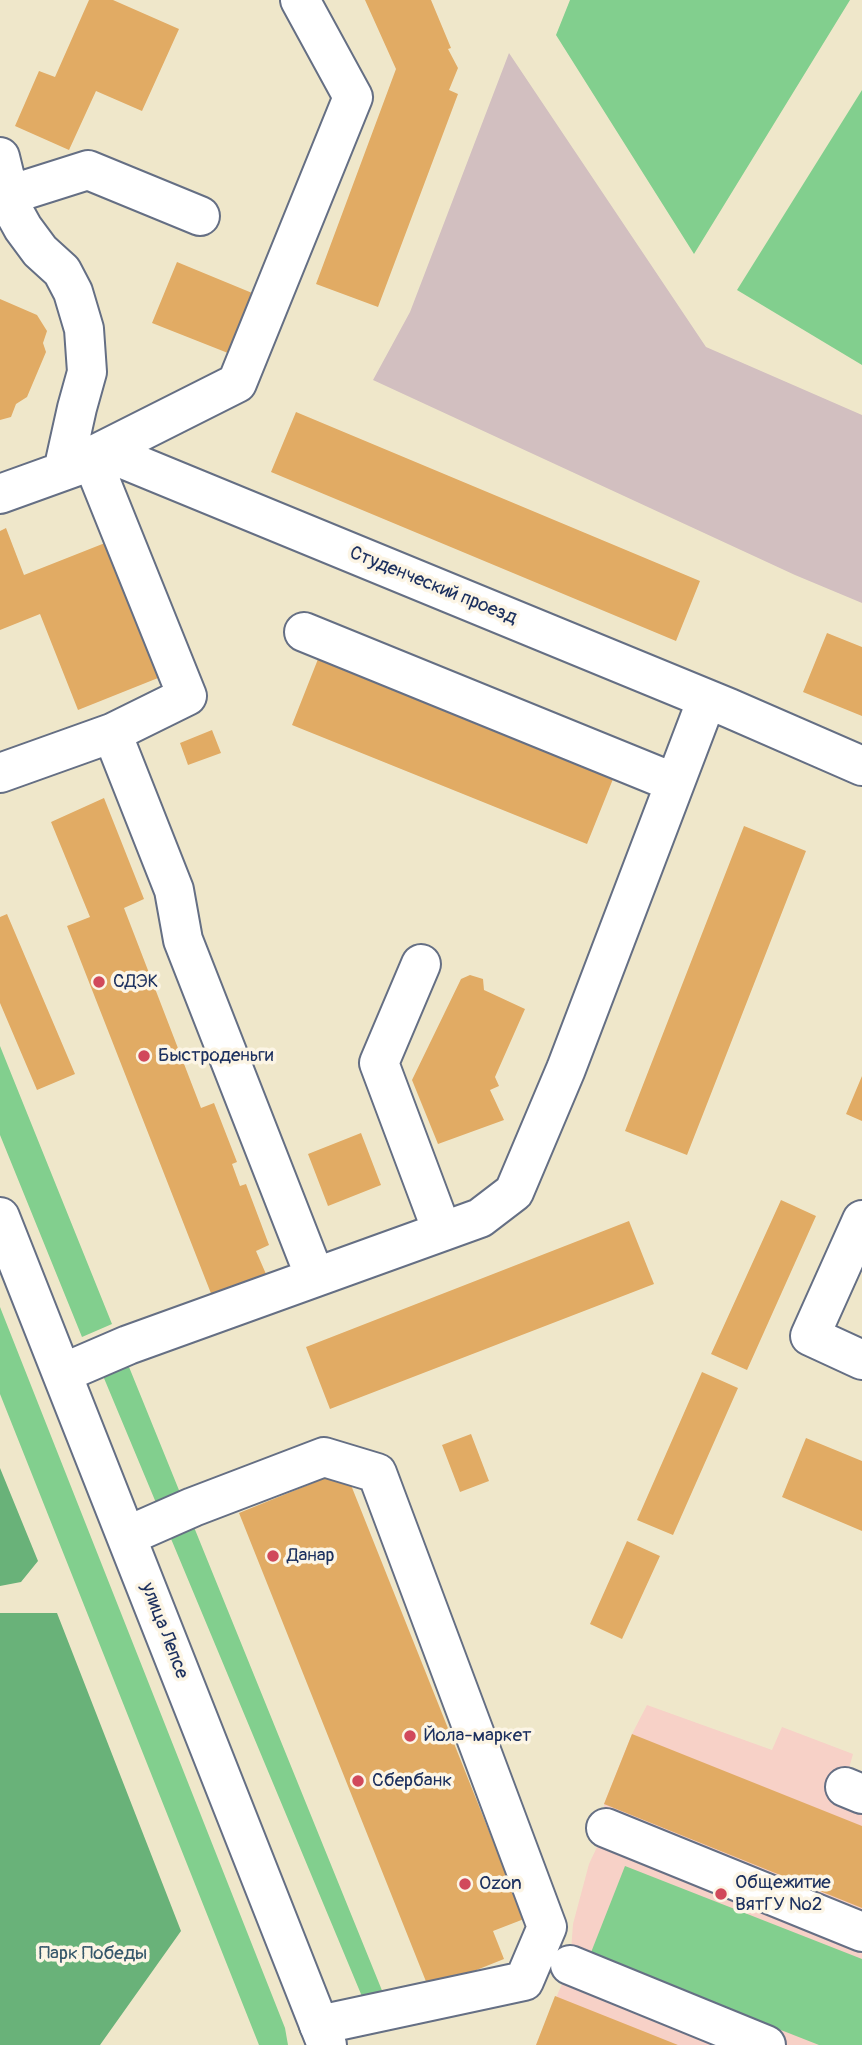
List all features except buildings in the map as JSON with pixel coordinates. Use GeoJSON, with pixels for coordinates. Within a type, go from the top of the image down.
{"type":"FeatureCollection","features":[{"type":"Feature","properties":{"kind":"street"},"geometry":{"type":"LineString","coordinates":[[78,466],[237,383],[353,97],[300,0]]}},
{"type":"Feature","properties":{"kind":"street"},"geometry":{"type":"LineString","coordinates":[[0,157],[13,210],[40,251],[62,271],[73,292],[84,329],[87,372],[77,408],[78,466],[187,696],[112,733],[0,774]]}},
{"type":"Feature","properties":{"kind":"street"},"geometry":{"type":"LineString","coordinates":[[9,195],[88,170],[200,216]]}},
{"type":"Feature","properties":{"kind":"street","name":"Студенческий проезд"},"geometry":{"type":"LineString","coordinates":[[0,494],[111,454],[200,477],[862,766]]}},
{"type":"Feature","properties":{"kind":"street"},"geometry":{"type":"LineString","coordinates":[[304,632],[675,783]]}},
{"type":"Feature","properties":{"kind":"street"},"geometry":{"type":"LineString","coordinates":[[63,1373],[128,1345],[480,1217],[514,1192],[566,1069],[707,699]]}},
{"type":"Feature","properties":{"kind":"street"},"geometry":{"type":"LineString","coordinates":[[112,733],[174,890],[183,940],[314,1277]]}},
{"type":"Feature","properties":{"kind":"street"},"geometry":{"type":"LineString","coordinates":[[421,964],[379,1063],[442,1231]]}},
{"type":"Feature","properties":{"kind":"street","name":"улица Лепсе"},"geometry":{"type":"LineString","coordinates":[[0,1217],[323,2035]]}},
{"type":"Feature","properties":{"kind":"street"},"geometry":{"type":"LineString","coordinates":[[862,1220],[810,1336],[862,1360]]}},
{"type":"Feature","properties":{"kind":"street"},"geometry":{"type":"LineString","coordinates":[[127,1536],[193,1507],[324,1457],[377,1473],[547,1927],[524,1981],[323,2035]]}},
{"type":"Feature","properties":{"kind":"street"},"geometry":{"type":"LineString","coordinates":[[606,1828],[862,1932]]}},
{"type":"Feature","properties":{"kind":"street"},"geometry":{"type":"LineString","coordinates":[[570,1965],[766,2045]]}},
{"type":"Feature","properties":{"kind":"shaded area"},"geometry":{"type":"Polygon","coordinates":[[[509,53],[706,347],[862,415],[862,603],[795,575],[373,380],[410,312],[509,53]]]}},
{"type":"Feature","properties":{"kind":"shaded area","name":"Общежитие ВятГУ №2"},"geometry":{"type":"Polygon","coordinates":[[[647,1705],[772,1750],[782,1727],[853,1754],[848,1772],[862,1777],[862,2045],[536,2045],[570,1965],[573,1924],[589,1864],[606,1828],[604,1804],[632,1734],[647,1705]]]}},
{"type":"Feature","properties":{"kind":"green space"},"geometry":{"type":"Polygon","coordinates":[[[570,0],[850,0],[694,254],[556,35],[570,0]]]}},
{"type":"Feature","properties":{"kind":"green space"},"geometry":{"type":"Polygon","coordinates":[[[862,90],[862,365],[737,290],[862,90]]]}},
{"type":"Feature","properties":{"kind":"green space"},"geometry":{"type":"Polygon","coordinates":[[[0,1046],[112,1324],[82,1337],[0,1135],[0,1046]]]}},
{"type":"Feature","properties":{"kind":"green space"},"geometry":{"type":"Polygon","coordinates":[[[0,1307],[285,2028],[288,2045],[259,2045],[0,1394],[0,1307]]]}},
{"type":"Feature","properties":{"kind":"green space"},"geometry":{"type":"Polygon","coordinates":[[[127,1362],[396,2025],[371,2018],[101,1371],[127,1362]]]}},
{"type":"Feature","properties":{"kind":"green space"},"geometry":{"type":"Polygon","coordinates":[[[0,1468],[38,1561],[21,1582],[0,1586],[0,1468]]]}},
{"type":"Feature","properties":{"kind":"green space","name":"Парк Победы"},"geometry":{"type":"Polygon","coordinates":[[[0,1613],[57,1613],[181,1931],[100,2045],[0,2045],[0,1613]]]}},
{"type":"Feature","properties":{"kind":"green space"},"geometry":{"type":"Polygon","coordinates":[[[625,1866],[862,1959],[862,2045],[819,2045],[590,1955],[625,1866]]]}},
{"type":"Feature","properties":{"kind":"place","name":"СДЭК"},"geometry":{"type":"Point","coordinates":[99,982]}},
{"type":"Feature","properties":{"kind":"place","name":"Быстроденьги"},"geometry":{"type":"Point","coordinates":[144,1056]}},
{"type":"Feature","properties":{"kind":"place","name":"Данар"},"geometry":{"type":"Point","coordinates":[273,1556]}},
{"type":"Feature","properties":{"kind":"place","name":"Йола-маркет"},"geometry":{"type":"Point","coordinates":[410,1736]}},
{"type":"Feature","properties":{"kind":"place","name":"Сбербанк"},"geometry":{"type":"Point","coordinates":[358,1781]}},
{"type":"Feature","properties":{"kind":"place","name":"Ozon"},"geometry":{"type":"Point","coordinates":[465,1884]}},
{"type":"Feature","properties":{"kind":"place","name":"Общежитие ВятГУ №2"},"geometry":{"type":"Point","coordinates":[721,1894]}}]}
